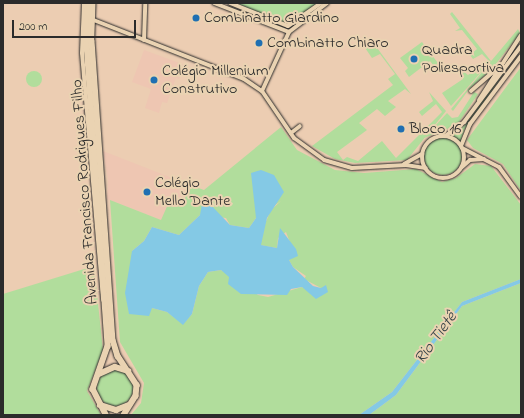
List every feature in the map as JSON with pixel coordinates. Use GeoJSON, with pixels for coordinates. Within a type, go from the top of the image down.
{"type":"FeatureCollection","features":[{"type":"Feature","properties":{"kind":"main road","name":"Avenida Francisco Rodrigues Filho"},"geometry":{"type":"LineString","coordinates":[[88,3],[113,340],[137,385],[131,404],[124,415]]}},
{"type":"Feature","properties":{"kind":"main road","name":"Avenida Francisco Rodrigues Filho"},"geometry":{"type":"LineString","coordinates":[[93,3],[90,19],[107,336],[106,358],[97,376],[93,389],[106,415]]}},
{"type":"Feature","properties":{"kind":"main road"},"geometry":{"type":"LineString","coordinates":[[97,376],[115,367],[130,372]]}},
{"type":"Feature","properties":{"kind":"main road"},"geometry":{"type":"LineString","coordinates":[[100,405],[116,410],[131,404]]}},
{"type":"Feature","properties":{"kind":"street"},"geometry":{"type":"LineString","coordinates":[[84,3],[82,53],[98,273],[107,336]]}},
{"type":"Feature","properties":{"kind":"street"},"geometry":{"type":"LineString","coordinates":[[144,40],[145,3]]}},
{"type":"Feature","properties":{"kind":"street"},"geometry":{"type":"LineString","coordinates":[[214,3],[289,32]]}},
{"type":"Feature","properties":{"kind":"street"},"geometry":{"type":"LineString","coordinates":[[230,3],[288,26],[321,3]]}},
{"type":"Feature","properties":{"kind":"street"},"geometry":{"type":"LineString","coordinates":[[262,91],[289,32],[327,3]]}},
{"type":"Feature","properties":{"kind":"street"},"geometry":{"type":"LineString","coordinates":[[90,19],[244,79],[262,91],[291,133],[303,147],[335,164],[352,168],[400,165],[426,168]]}},
{"type":"Feature","properties":{"kind":"street"},"geometry":{"type":"LineString","coordinates":[[475,109],[481,95],[499,66],[521,35]]}},
{"type":"Feature","properties":{"kind":"street"},"geometry":{"type":"LineString","coordinates":[[400,165],[422,154],[433,138],[445,136],[461,127],[521,46]]}},
{"type":"Feature","properties":{"kind":"street"},"geometry":{"type":"LineString","coordinates":[[460,168],[461,147],[470,124],[521,56]]}},
{"type":"Feature","properties":{"kind":"street"},"geometry":{"type":"LineString","coordinates":[[481,95],[479,89],[471,91],[499,66]]}},
{"type":"Feature","properties":{"kind":"street"},"geometry":{"type":"LineString","coordinates":[[291,133],[300,126]]}},
{"type":"Feature","properties":{"kind":"street"},"geometry":{"type":"LineString","coordinates":[[445,136],[461,147],[499,167],[521,197]]}},
{"type":"Feature","properties":{"kind":"street"},"geometry":{"type":"LineString","coordinates":[[422,154],[426,168],[434,176],[446,177],[470,160],[484,159]]}},
{"type":"Feature","properties":{"kind":"shaded area","name":"Colégio Millenium Construtivo"},"geometry":{"type":"Polygon","coordinates":[[[144,50],[185,65],[179,79],[176,78],[167,103],[162,102],[159,113],[145,108],[151,89],[132,82],[144,50]]]}},
{"type":"Feature","properties":{"kind":"shaded area","name":"Colégio Mello Dante"},"geometry":{"type":"Polygon","coordinates":[[[103,151],[190,185],[182,206],[161,220],[107,199],[108,180],[103,151]]]}},
{"type":"Feature","properties":{"kind":"green space"},"geometry":{"type":"Polygon","coordinates":[[[228,3],[323,3],[288,27],[228,3]]]}},
{"type":"Feature","properties":{"kind":"green space"},"geometry":{"type":"Polygon","coordinates":[[[452,12],[491,61],[451,106],[442,93],[463,79],[459,72],[462,70],[468,75],[488,60],[482,54],[473,59],[470,55],[477,49],[462,30],[455,31],[460,28],[450,14],[452,12]]]}},
{"type":"Feature","properties":{"kind":"green space"},"geometry":{"type":"Polygon","coordinates":[[[518,29],[520,33],[492,69],[470,88],[453,111],[451,109],[518,29]]]}},
{"type":"Feature","properties":{"kind":"green space"},"geometry":{"type":"Polygon","coordinates":[[[361,42],[369,49],[375,45],[411,94],[405,89],[388,101],[396,107],[385,116],[377,109],[359,123],[367,130],[337,152],[343,160],[347,157],[358,161],[382,141],[396,158],[442,112],[436,104],[422,116],[419,112],[433,101],[429,92],[446,111],[407,160],[355,163],[335,159],[312,146],[393,85],[388,79],[395,74],[380,54],[372,58],[361,42]]]}},
{"type":"Feature","properties":{"kind":"green space"},"geometry":{"type":"Polygon","coordinates":[[[422,42],[444,71],[440,74],[430,61],[409,77],[405,71],[408,68],[400,58],[422,42]]]}},
{"type":"Feature","properties":{"kind":"green space"},"geometry":{"type":"Polygon","coordinates":[[[521,49],[464,130],[461,142],[450,135],[464,126],[521,49]]]}},
{"type":"Feature","properties":{"kind":"green space"},"geometry":{"type":"Polygon","coordinates":[[[521,67],[521,191],[503,164],[473,148],[467,140],[521,67]]]}},
{"type":"Feature","properties":{"kind":"green space"},"geometry":{"type":"Polygon","coordinates":[[[34,71],[41,76],[42,79],[37,86],[34,87],[27,82],[26,79],[31,72],[34,71]]]}},
{"type":"Feature","properties":{"kind":"green space"},"geometry":{"type":"Polygon","coordinates":[[[474,92],[478,94],[457,125],[424,138],[447,113],[452,118],[458,117],[474,92]]]}},
{"type":"Feature","properties":{"kind":"green space"},"geometry":{"type":"Polygon","coordinates":[[[281,127],[297,150],[335,170],[364,173],[416,169],[442,182],[456,178],[475,164],[491,166],[521,205],[521,279],[462,302],[392,392],[359,415],[131,415],[141,403],[144,383],[120,342],[110,200],[161,220],[169,202],[182,206],[190,185],[204,190],[281,127]],[[281,201],[256,218],[249,228],[230,225],[226,218],[200,215],[179,235],[152,227],[144,241],[132,251],[152,308],[167,312],[183,324],[192,314],[199,286],[208,272],[221,270],[258,295],[268,297],[302,287],[313,293],[321,288],[304,279],[306,276],[293,267],[289,260],[291,245],[286,232],[278,238],[277,248],[260,245],[260,235],[271,210],[281,201]]]}},
{"type":"Feature","properties":{"kind":"green space"},"geometry":{"type":"Polygon","coordinates":[[[443,137],[453,140],[459,146],[462,156],[459,166],[453,172],[443,175],[433,172],[427,166],[424,156],[427,146],[433,140],[443,137]]]}},
{"type":"Feature","properties":{"kind":"green space"},"geometry":{"type":"Polygon","coordinates":[[[94,266],[103,350],[87,391],[101,415],[3,415],[3,294],[94,266]]]}},
{"type":"Feature","properties":{"kind":"green space"},"geometry":{"type":"Polygon","coordinates":[[[521,283],[521,415],[369,415],[396,395],[462,306],[521,283]]]}},
{"type":"Feature","properties":{"kind":"green space"},"geometry":{"type":"Polygon","coordinates":[[[119,370],[128,375],[132,381],[132,395],[128,401],[119,406],[111,406],[102,401],[98,395],[97,384],[102,375],[108,371],[119,370]]]}},
{"type":"Feature","properties":{"kind":"water"},"geometry":{"type":"Polygon","coordinates":[[[261,170],[274,175],[284,192],[267,218],[261,245],[277,248],[280,228],[296,249],[298,256],[289,260],[293,267],[313,286],[321,288],[326,285],[328,292],[316,299],[302,287],[291,289],[287,295],[241,294],[228,284],[229,277],[221,270],[208,272],[199,286],[192,314],[183,325],[167,312],[152,308],[149,316],[129,314],[125,293],[132,251],[144,241],[152,227],[179,235],[200,215],[202,204],[209,203],[230,225],[249,228],[256,218],[251,173],[261,170]]]}},
{"type":"Feature","properties":{"kind":"water","name":"Rio Tietê"},"geometry":{"type":"Polygon","coordinates":[[[521,279],[521,283],[462,306],[396,395],[369,415],[359,415],[392,392],[462,302],[521,279]]]}},
{"type":"Feature","properties":{"kind":"place","name":"Combinatto Giardino"},"geometry":{"type":"Point","coordinates":[196,18]}},
{"type":"Feature","properties":{"kind":"place","name":"Combinatto Chiaro"},"geometry":{"type":"Point","coordinates":[259,43]}},
{"type":"Feature","properties":{"kind":"place","name":"Quadra Poliesportiva"},"geometry":{"type":"Point","coordinates":[414,59]}},
{"type":"Feature","properties":{"kind":"place","name":"Colégio Millenium Construtivo"},"geometry":{"type":"Point","coordinates":[154,80]}},
{"type":"Feature","properties":{"kind":"place","name":"Bloco 16"},"geometry":{"type":"Point","coordinates":[401,129]}},
{"type":"Feature","properties":{"kind":"place","name":"Colégio Mello Dante"},"geometry":{"type":"Point","coordinates":[147,192]}}]}
